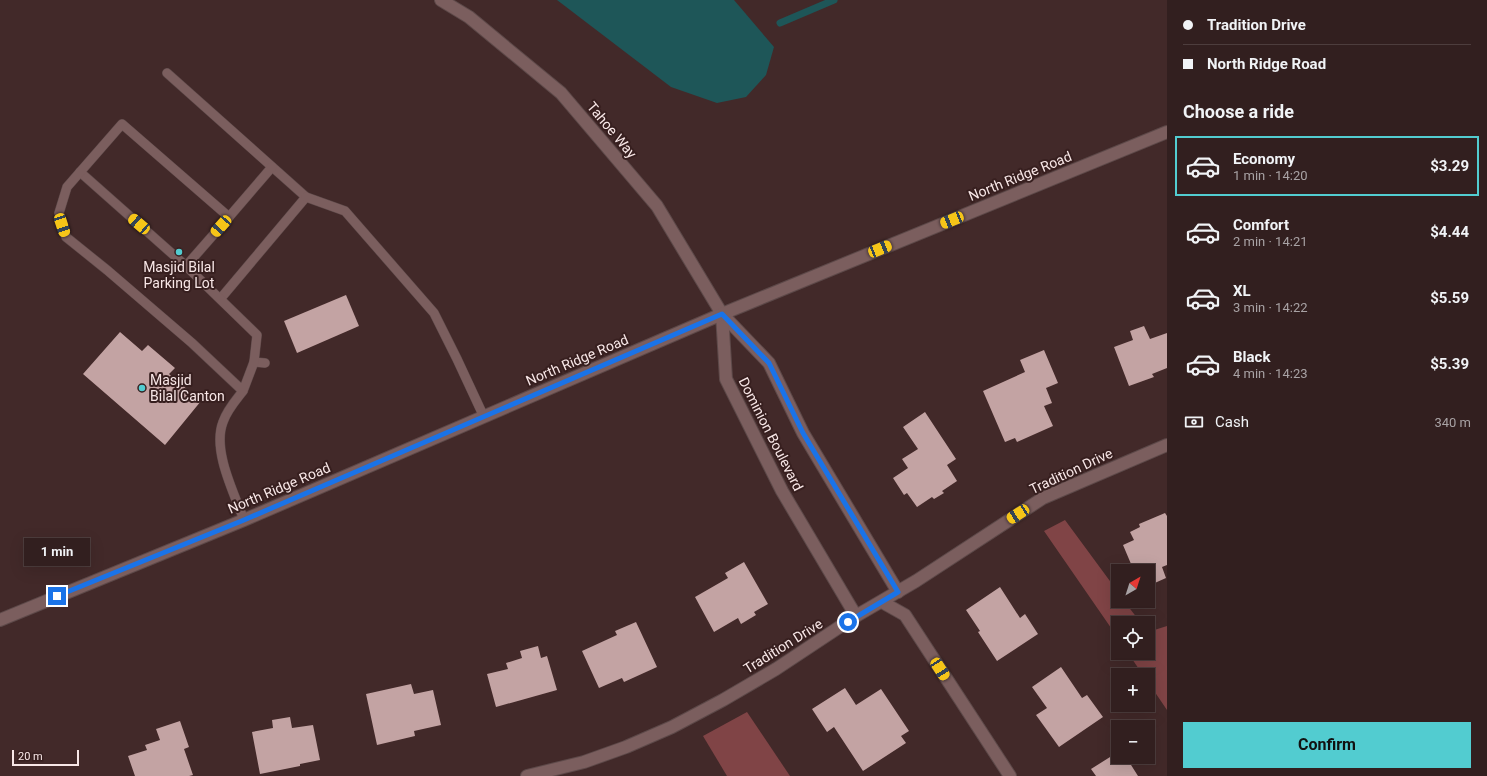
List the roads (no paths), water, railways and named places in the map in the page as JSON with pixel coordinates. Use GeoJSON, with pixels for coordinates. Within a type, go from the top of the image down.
{"type":"FeatureCollection","features":[{"type":"Feature","properties":{"kind":"street","name":"Tahoe Way"},"geometry":{"type":"LineString","coordinates":[[442,0],[469,17],[561,93],[657,206],[722,314]]}},
{"type":"Feature","properties":{"kind":"street","name":"North Ridge Road"},"geometry":{"type":"LineString","coordinates":[[0,620],[244,520],[722,314],[1167,132]]}},
{"type":"Feature","properties":{"kind":"street","name":"Dominion Boulevard"},"geometry":{"type":"LineString","coordinates":[[722,314],[769,363],[803,433],[898,592]]}},
{"type":"Feature","properties":{"kind":"street","name":"Dominion Boulevard"},"geometry":{"type":"LineString","coordinates":[[722,314],[726,379],[782,492],[856,616]]}},
{"type":"Feature","properties":{"kind":"street","name":"Tradition Drive"},"geometry":{"type":"LineString","coordinates":[[527,776],[584,762],[626,747],[672,727],[723,700],[776,669],[856,616],[898,592],[1043,498],[1167,445]]}},
{"type":"Feature","properties":{"kind":"street"},"geometry":{"type":"LineString","coordinates":[[882,602],[906,616],[1010,776]]}},
{"type":"Feature","properties":{"kind":"lane"},"geometry":{"type":"LineString","coordinates":[[167,73],[306,197],[345,211],[434,313],[459,362],[484,417]]}},
{"type":"Feature","properties":{"kind":"lane"},"geometry":{"type":"LineString","coordinates":[[229,216],[122,124],[67,187],[58,213],[66,237],[192,343],[243,391]]}},
{"type":"Feature","properties":{"kind":"lane"},"geometry":{"type":"LineString","coordinates":[[186,266],[272,167]]}},
{"type":"Feature","properties":{"kind":"lane"},"geometry":{"type":"LineString","coordinates":[[80,172],[221,298],[257,335],[254,362],[243,391],[231,406],[223,422],[220,436],[222,456],[244,520]]}},
{"type":"Feature","properties":{"kind":"lane"},"geometry":{"type":"LineString","coordinates":[[221,298],[306,197]]}},
{"type":"Feature","properties":{"kind":"lane"},"geometry":{"type":"LineString","coordinates":[[254,362],[265,363]]}},
{"type":"Feature","properties":{"kind":"water"},"geometry":{"type":"Polygon","coordinates":[[[557,0],[734,0],[774,47],[766,75],[746,97],[717,103],[671,87],[557,0]]]}},
{"type":"Feature","properties":{"kind":"waterway"},"geometry":{"type":"LineString","coordinates":[[780,23],[834,0]]}},
{"type":"Feature","properties":{"kind":"place","name":"Masjid Bilal Parking Lot"},"geometry":{"type":"Point","coordinates":[179,252]}},
{"type":"Feature","properties":{"kind":"place","name":"Masjid Bilal Canton"},"geometry":{"type":"Point","coordinates":[142,388]}}]}
